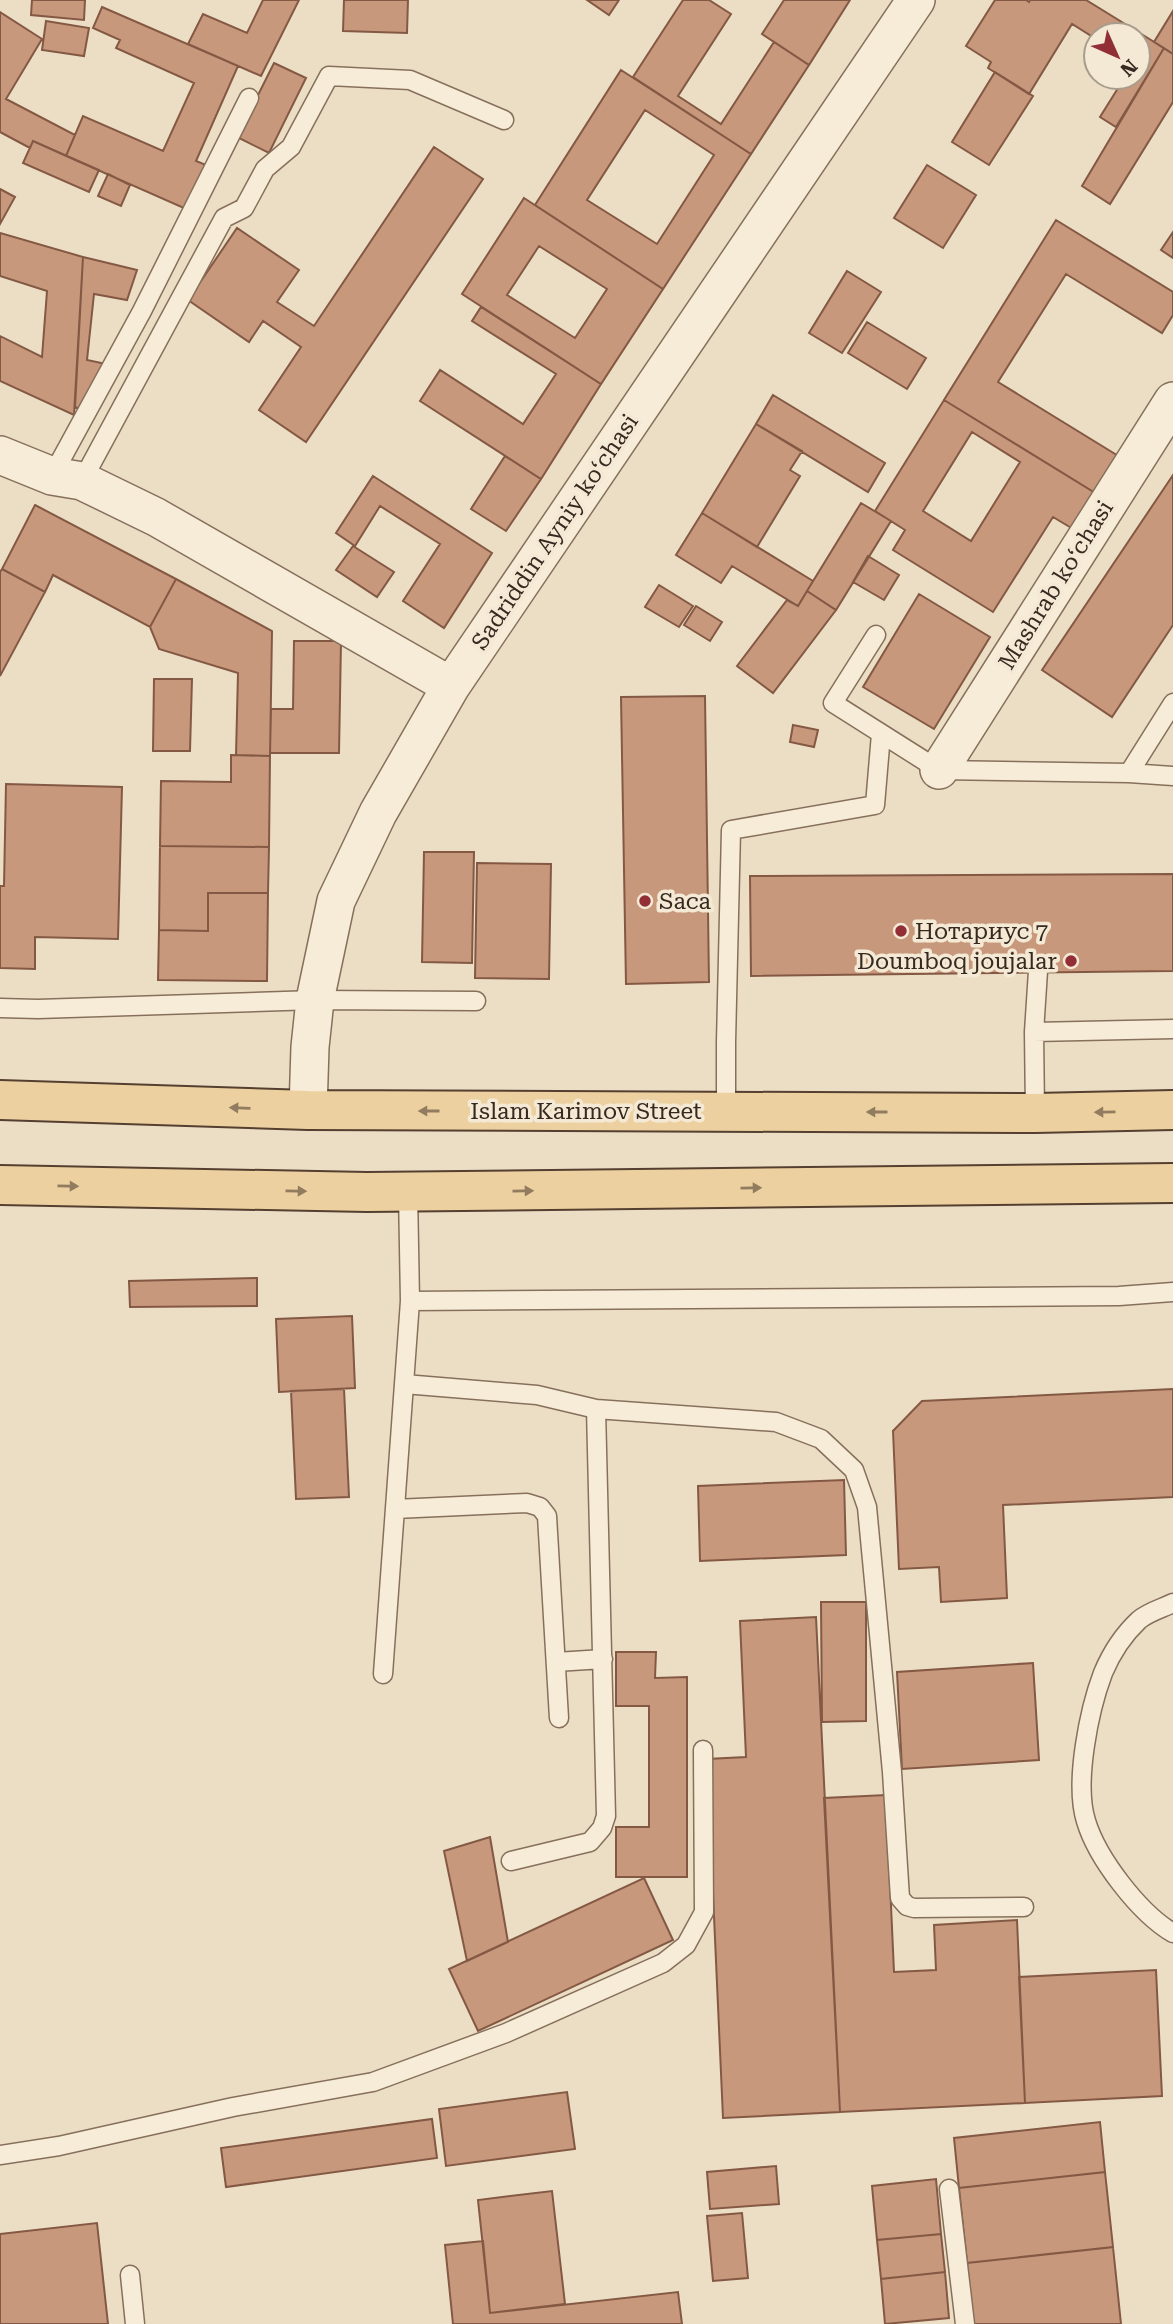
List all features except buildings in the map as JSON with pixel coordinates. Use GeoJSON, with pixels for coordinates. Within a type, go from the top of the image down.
{"type":"FeatureCollection","features":[{"type":"Feature","properties":{"kind":"main road","name":"Islam Karimov Street"},"geometry":{"type":"LineString","coordinates":[[0,1100],[308,1110],[1035,1113],[1173,1110]]}},
{"type":"Feature","properties":{"kind":"main road"},"geometry":{"type":"LineString","coordinates":[[0,1185],[408,1192],[1173,1183]]}},
{"type":"Feature","properties":{"kind":"street","name":"Sadriddin Ayniy koʻchasi"},"geometry":{"type":"LineString","coordinates":[[308,1110],[314,1000],[336,901],[378,813],[451,686],[916,0]]}},
{"type":"Feature","properties":{"kind":"street","name":"Mashrab koʻchasi"},"geometry":{"type":"LineString","coordinates":[[939,770],[1173,401]]}},
{"type":"Feature","properties":{"kind":"street"},"geometry":{"type":"LineString","coordinates":[[3,462],[67,479],[156,517],[451,686]]}},
{"type":"Feature","properties":{"kind":"lane"},"geometry":{"type":"LineString","coordinates":[[67,479],[224,218],[244,208],[265,169],[291,147],[329,76],[410,80],[504,120]]}},
{"type":"Feature","properties":{"kind":"lane"},"geometry":{"type":"LineString","coordinates":[[67,479],[142,312],[249,98]]}},
{"type":"Feature","properties":{"kind":"lane"},"geometry":{"type":"LineString","coordinates":[[876,635],[833,703],[939,770],[1173,776]]}},
{"type":"Feature","properties":{"kind":"lane"},"geometry":{"type":"LineString","coordinates":[[1129,773],[1173,703]]}},
{"type":"Feature","properties":{"kind":"lane"},"geometry":{"type":"LineString","coordinates":[[726,1112],[732,830],[875,805],[881,734]]}},
{"type":"Feature","properties":{"kind":"lane"},"geometry":{"type":"LineString","coordinates":[[1035,1113],[1034,1032],[1038,971]]}},
{"type":"Feature","properties":{"kind":"lane"},"geometry":{"type":"LineString","coordinates":[[0,1008],[314,1000],[476,1001]]}},
{"type":"Feature","properties":{"kind":"lane"},"geometry":{"type":"LineString","coordinates":[[1034,1032],[1173,1029]]}},
{"type":"Feature","properties":{"kind":"lane"},"geometry":{"type":"LineString","coordinates":[[0,1084],[46,1101]]}},
{"type":"Feature","properties":{"kind":"lane"},"geometry":{"type":"LineString","coordinates":[[383,1674],[410,1301],[408,1192]]}},
{"type":"Feature","properties":{"kind":"lane"},"geometry":{"type":"LineString","coordinates":[[410,1301],[1119,1296],[1173,1292]]}},
{"type":"Feature","properties":{"kind":"lane"},"geometry":{"type":"LineString","coordinates":[[404,1384],[537,1395],[596,1409],[776,1422],[821,1439],[854,1469],[867,1507],[892,1772],[900,1899],[907,1906],[914,1908],[1024,1906]]}},
{"type":"Feature","properties":{"kind":"lane"},"geometry":{"type":"LineString","coordinates":[[511,1861],[590,1842],[602,1828],[606,1816],[596,1409]]}},
{"type":"Feature","properties":{"kind":"lane"},"geometry":{"type":"LineString","coordinates":[[395,1509],[527,1503],[540,1507],[547,1516],[559,1718]]}},
{"type":"Feature","properties":{"kind":"lane"},"geometry":{"type":"LineString","coordinates":[[1173,1603],[1141,1618],[1119,1644],[1103,1672],[1086,1736],[1081,1788],[1086,1821],[1102,1855],[1141,1908],[1173,1933]]}},
{"type":"Feature","properties":{"kind":"lane"},"geometry":{"type":"LineString","coordinates":[[556,1662],[603,1659]]}},
{"type":"Feature","properties":{"kind":"lane"},"geometry":{"type":"LineString","coordinates":[[0,2155],[60,2146],[233,2107],[373,2082],[506,2033],[663,1963],[686,1945],[704,1912],[704,1750]]}},
{"type":"Feature","properties":{"kind":"lane"},"geometry":{"type":"LineString","coordinates":[[949,2189],[965,2324]]}},
{"type":"Feature","properties":{"kind":"lane"},"geometry":{"type":"LineString","coordinates":[[130,2275],[135,2324]]}},
{"type":"Feature","properties":{"kind":"place","name":"Saca"},"geometry":{"type":"Point","coordinates":[645,901]}},
{"type":"Feature","properties":{"kind":"place","name":"Нотариус 7"},"geometry":{"type":"Point","coordinates":[901,931]}},
{"type":"Feature","properties":{"kind":"place","name":"Doumboq joujalar"},"geometry":{"type":"Point","coordinates":[1071,961]}}]}
